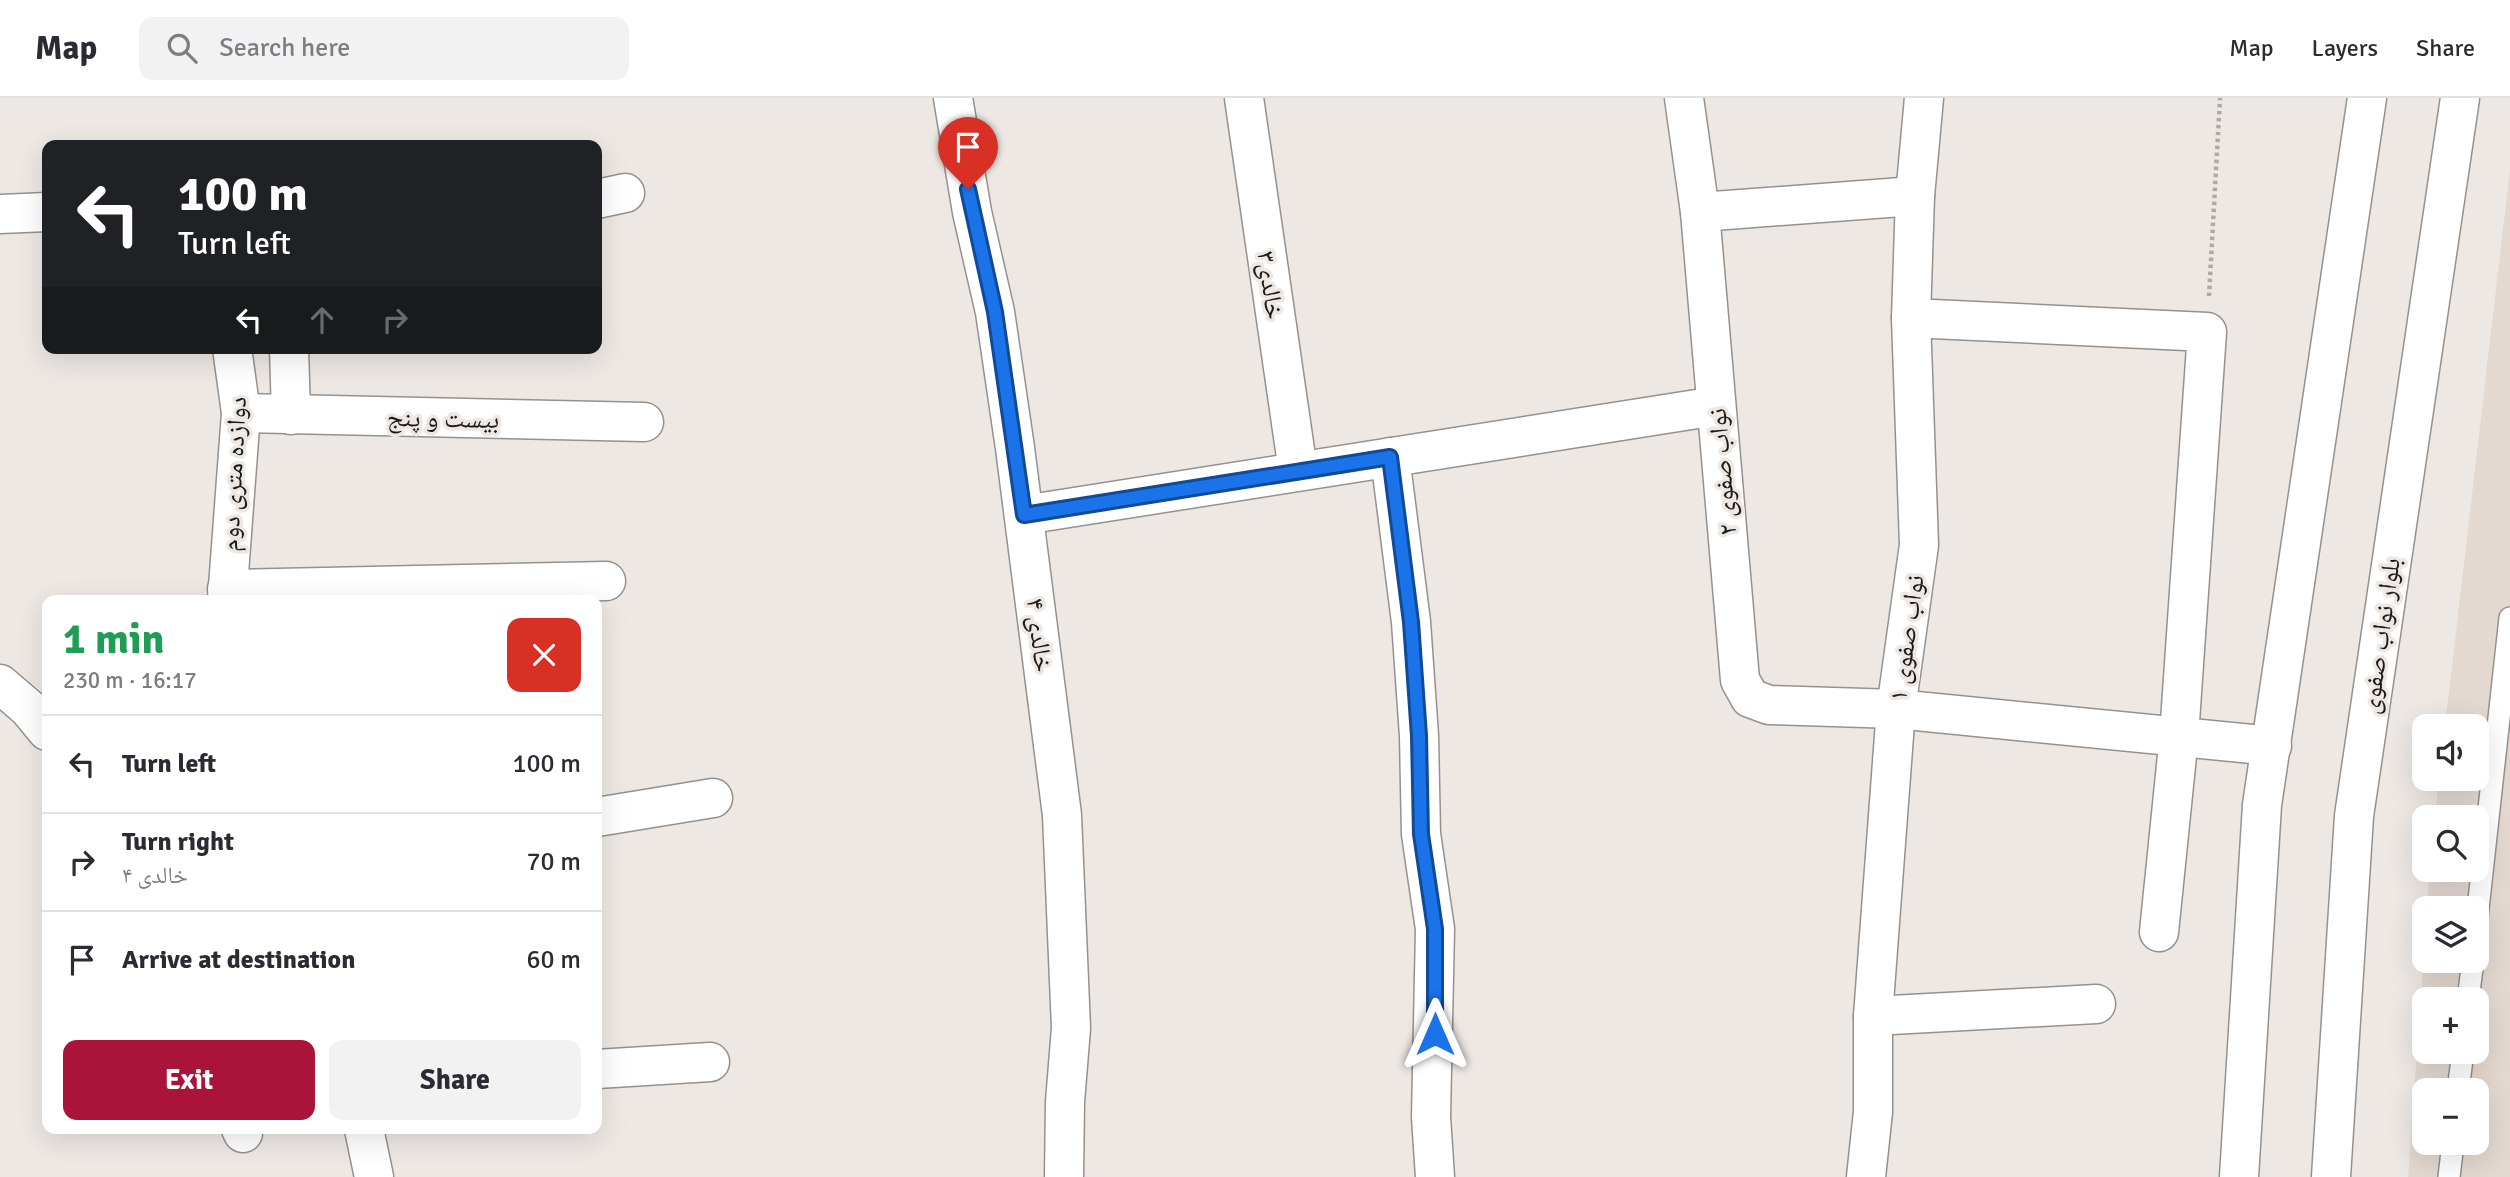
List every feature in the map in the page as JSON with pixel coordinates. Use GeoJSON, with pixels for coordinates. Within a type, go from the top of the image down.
{"type":"FeatureCollection","features":[{"type":"Feature","properties":{"kind":"street","name":"خالدی ۴"},"geometry":{"type":"LineString","coordinates":[[953,98],[972,212],[995,312],[1062,815],[1071,1028],[1065,1102],[1064,1177]]}},
{"type":"Feature","properties":{"kind":"street","name":"خالدی۳"},"geometry":{"type":"LineString","coordinates":[[1244,98],[1298,471]]}},
{"type":"Feature","properties":{"kind":"street","name":"نواب صفوی ۲"},"geometry":{"type":"LineString","coordinates":[[1684,98],[1700,212],[1740,680],[1750,698],[1769,705],[1896,709],[2272,746]]}},
{"type":"Feature","properties":{"kind":"street","name":"نواب صفوی ۱"},"geometry":{"type":"LineString","coordinates":[[1866,1177],[1873,1112],[1873,1016],[1896,709],[1919,545],[1910,318],[1914,196],[1924,98]]}},
{"type":"Feature","properties":{"kind":"street"},"geometry":{"type":"LineString","coordinates":[[2239,1177],[2262,805],[2367,98]]}},
{"type":"Feature","properties":{"kind":"street","name":"بلوار نواب صفوی"},"geometry":{"type":"LineString","coordinates":[[2331,1177],[2354,816],[2460,98]]}},
{"type":"Feature","properties":{"kind":"street"},"geometry":{"type":"LineString","coordinates":[[1700,212],[1914,196]]}},
{"type":"Feature","properties":{"kind":"street"},"geometry":{"type":"LineString","coordinates":[[0,214],[42,212]]}},
{"type":"Feature","properties":{"kind":"street"},"geometry":{"type":"LineString","coordinates":[[1910,318],[2207,332],[2179,736],[2159,932]]}},
{"type":"Feature","properties":{"kind":"street","name":"دوازده متری دوم"},"geometry":{"type":"LineString","coordinates":[[227,595],[241,413],[233,354]]}},
{"type":"Feature","properties":{"kind":"street"},"geometry":{"type":"LineString","coordinates":[[289,354],[292,415]]}},
{"type":"Feature","properties":{"kind":"street"},"geometry":{"type":"LineString","coordinates":[[1024,515],[1716,406]]}},
{"type":"Feature","properties":{"kind":"street","name":"بیست و پنج"},"geometry":{"type":"LineString","coordinates":[[241,413],[644,422]]}},
{"type":"Feature","properties":{"kind":"street"},"geometry":{"type":"LineString","coordinates":[[1390,457],[1411,622],[1419,736],[1421,834],[1435,929],[1431,1117],[1435,1177]]}},
{"type":"Feature","properties":{"kind":"street"},"geometry":{"type":"LineString","coordinates":[[227,595],[606,581]]}},
{"type":"Feature","properties":{"kind":"street"},"geometry":{"type":"LineString","coordinates":[[0,684],[28,708],[42,725]]}},
{"type":"Feature","properties":{"kind":"street"},"geometry":{"type":"LineString","coordinates":[[602,816],[713,798]]}},
{"type":"Feature","properties":{"kind":"street"},"geometry":{"type":"LineString","coordinates":[[1873,1016],[2096,1004]]}},
{"type":"Feature","properties":{"kind":"street"},"geometry":{"type":"LineString","coordinates":[[602,1069],[710,1062]]}},
{"type":"Feature","properties":{"kind":"street"},"geometry":{"type":"LineString","coordinates":[[365,1134],[374,1177]]}},
{"type":"Feature","properties":{"kind":"lane"},"geometry":{"type":"LineString","coordinates":[[2479,896],[2510,618]]}},
{"type":"Feature","properties":{"kind":"lane"},"geometry":{"type":"LineString","coordinates":[[2449,1177],[2452,1155]]}},
{"type":"Feature","properties":{"kind":"path"},"geometry":{"type":"LineString","coordinates":[[2207,332],[2220,98]]}},
{"type":"Feature","properties":{"kind":"shaded area"},"geometry":{"type":"Polygon","coordinates":[[[2510,169],[2510,1177],[2408,1177],[2412,1121],[2412,1155],[2489,1155],[2489,1078],[2415,1078],[2416,1064],[2489,1064],[2489,987],[2422,987],[2423,973],[2489,973],[2489,896],[2428,896],[2429,882],[2489,882],[2489,805],[2436,805],[2438,791],[2489,791],[2489,714],[2446,714],[2510,169]]]}},
{"type":"Feature","properties":{"kind":"route"},"geometry":{"type":"LineString","coordinates":[[968,189],[995,312],[1024,515],[1390,457],[1411,622],[1419,736],[1421,834],[1435,929],[1435,1034]]}}]}
